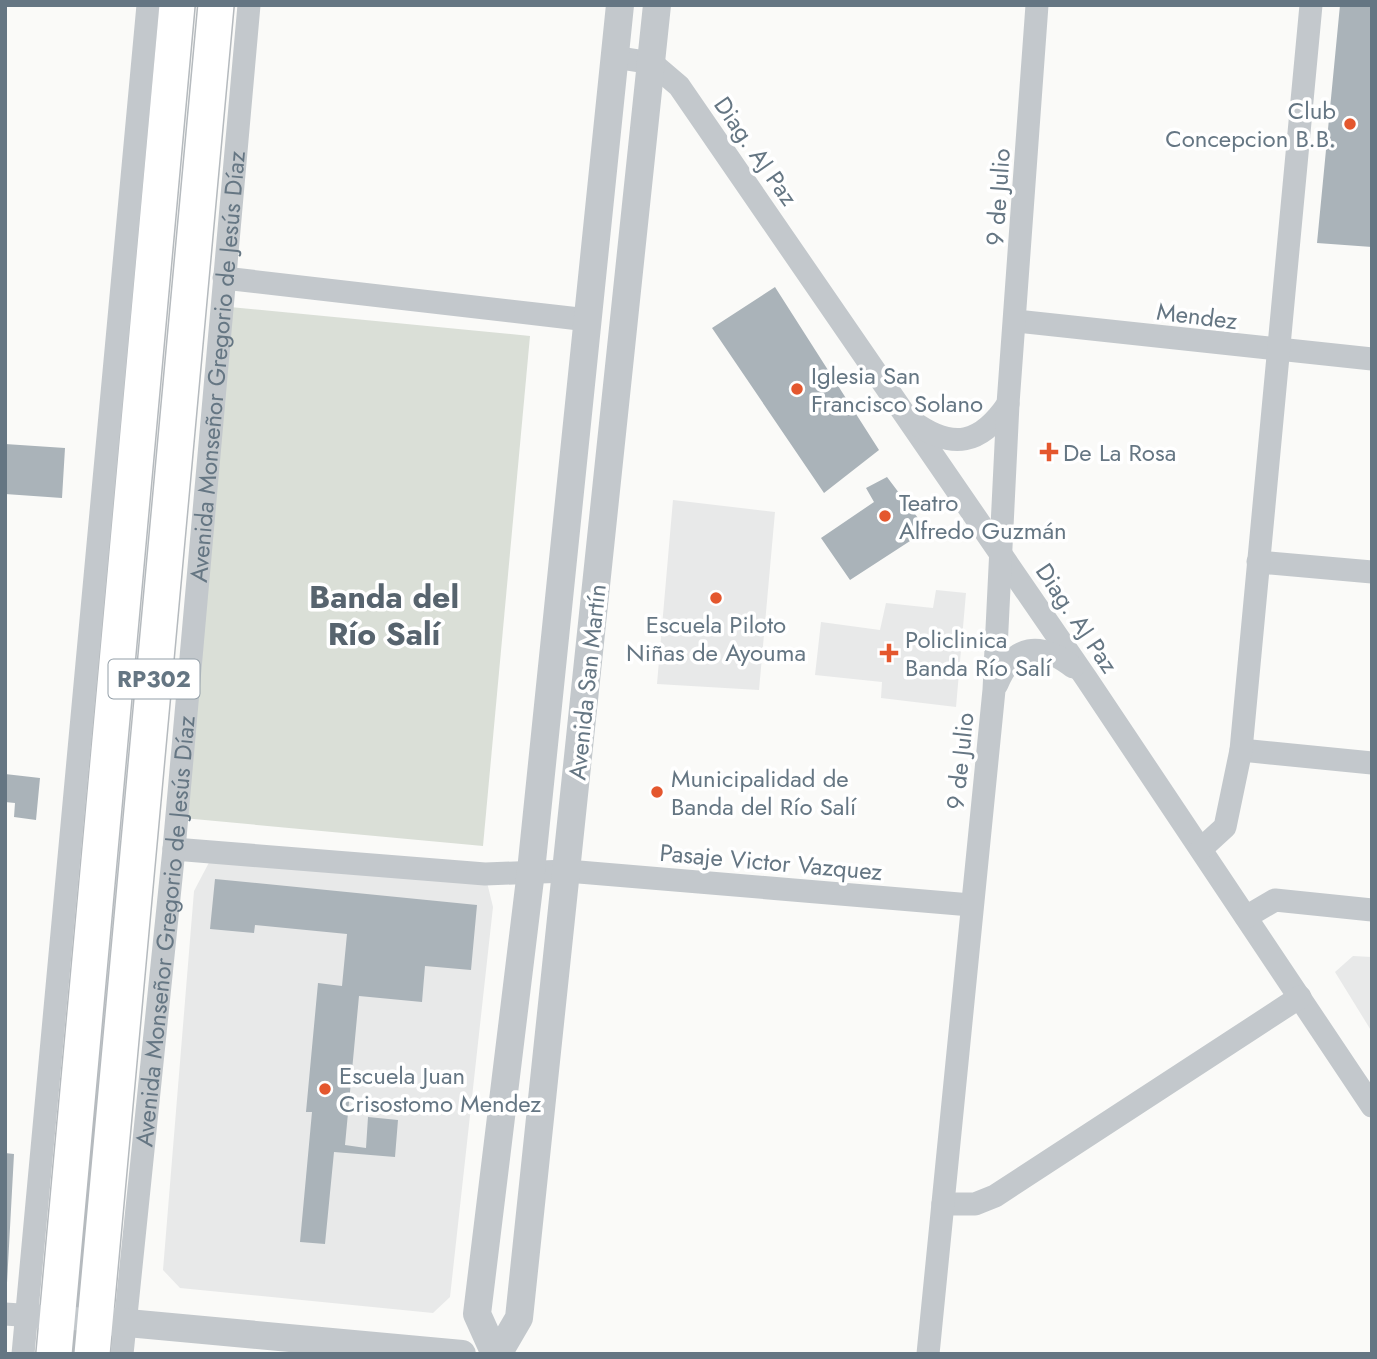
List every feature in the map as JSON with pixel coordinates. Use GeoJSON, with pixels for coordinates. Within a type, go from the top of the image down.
{"type":"FeatureCollection","features":[{"type":"Feature","properties":{"kind":"main road","name":"RP302"},"geometry":{"type":"LineString","coordinates":[[54,1354],[30,1316],[177,5]]}},
{"type":"Feature","properties":{"kind":"main road","name":"Avenida Monseñor Gregorio de Jesús Díaz"},"geometry":{"type":"LineString","coordinates":[[103,1332],[216,5]]}},
{"type":"Feature","properties":{"kind":"street"},"geometry":{"type":"LineString","coordinates":[[23,1354],[30,1316],[148,5]]}},
{"type":"Feature","properties":{"kind":"street","name":"Avenida Monseñor Gregorio de Jesús Díaz"},"geometry":{"type":"LineString","coordinates":[[122,1354],[103,1332],[174,849],[249,5]]}},
{"type":"Feature","properties":{"kind":"street","name":"Avenida San Martín"},"geometry":{"type":"LineString","coordinates":[[496,1354],[477,1314],[531,872],[620,5]]}},
{"type":"Feature","properties":{"kind":"street","name":"Avenida San Martín"},"geometry":{"type":"LineString","coordinates":[[496,1354],[519,1318],[657,5]]}},
{"type":"Feature","properties":{"kind":"street","name":"9 de Julio"},"geometry":{"type":"LineString","coordinates":[[928,1354],[994,690],[1008,404],[1037,5]]}},
{"type":"Feature","properties":{"kind":"street"},"geometry":{"type":"LineString","coordinates":[[1201,849],[1225,827],[1241,750],[1311,5]]}},
{"type":"Feature","properties":{"kind":"street"},"geometry":{"type":"LineString","coordinates":[[614,57],[652,63]]}},
{"type":"Feature","properties":{"kind":"street","name":"Diag. AJ Paz"},"geometry":{"type":"LineString","coordinates":[[652,63],[679,86],[1086,678],[1372,1106]]}},
{"type":"Feature","properties":{"kind":"street"},"geometry":{"type":"LineString","coordinates":[[224,278],[588,320]]}},
{"type":"Feature","properties":{"kind":"street","name":"Mendez"},"geometry":{"type":"LineString","coordinates":[[1016,321],[1372,359]]}},
{"type":"Feature","properties":{"kind":"street"},"geometry":{"type":"LineString","coordinates":[[908,418],[924,430],[958,441],[977,436],[995,424],[1008,404]]}},
{"type":"Feature","properties":{"kind":"street"},"geometry":{"type":"LineString","coordinates":[[1258,562],[1372,572]]}},
{"type":"Feature","properties":{"kind":"street"},"geometry":{"type":"LineString","coordinates":[[994,690],[1005,665],[1014,656],[1028,652],[1047,650],[1058,655],[1086,678]]}},
{"type":"Feature","properties":{"kind":"street"},"geometry":{"type":"LineString","coordinates":[[1241,750],[1372,763]]}},
{"type":"Feature","properties":{"kind":"street","name":"Pasaje Victor Vazquez"},"geometry":{"type":"LineString","coordinates":[[174,849],[485,874],[567,871],[971,905]]}},
{"type":"Feature","properties":{"kind":"street"},"geometry":{"type":"LineString","coordinates":[[1246,917],[1275,900],[1372,910]]}},
{"type":"Feature","properties":{"kind":"street"},"geometry":{"type":"LineString","coordinates":[[943,1204],[975,1204],[995,1196],[1300,997]]}},
{"type":"Feature","properties":{"kind":"street"},"geometry":{"type":"LineString","coordinates":[[30,1316],[103,1332],[462,1354]]}},
{"type":"Feature","properties":{"kind":"shaded area"},"geometry":{"type":"Polygon","coordinates":[[[230,307],[530,336],[483,846],[183,818],[230,307]]]}},
{"type":"Feature","properties":{"kind":"shaded area","name":"Escuela Piloto Niñas de Ayouma"},"geometry":{"type":"Polygon","coordinates":[[[673,500],[775,512],[759,690],[657,684],[673,500]]]}},
{"type":"Feature","properties":{"kind":"shaded area","name":"Policlinica Banda Río Salí"},"geometry":{"type":"Polygon","coordinates":[[[936,590],[966,593],[956,707],[881,698],[882,682],[815,675],[821,622],[880,630],[886,603],[933,608],[936,590]]]}},
{"type":"Feature","properties":{"kind":"shaded area","name":"Escuela Juan Crisostomo Mendez"},"geometry":{"type":"Polygon","coordinates":[[[214,853],[485,874],[493,907],[450,1297],[433,1313],[180,1288],[163,1270],[194,891],[214,853]]]}},
{"type":"Feature","properties":{"kind":"shaded area"},"geometry":{"type":"Polygon","coordinates":[[[1353,956],[1372,957],[1372,1032],[1335,972],[1353,956]]]}},
{"type":"Feature","properties":{"kind":"building","name":"Club Concepcion B.B."},"geometry":{"type":"Polygon","coordinates":[[[1340,5],[1372,5],[1372,247],[1317,243],[1340,5]]]}},
{"type":"Feature","properties":{"kind":"building","name":"Iglesia San Francisco Solano"},"geometry":{"type":"Polygon","coordinates":[[[775,287],[879,450],[824,493],[712,328],[775,287]]]}},
{"type":"Feature","properties":{"kind":"building"},"geometry":{"type":"Polygon","coordinates":[[[5,444],[65,448],[62,498],[5,494],[5,444]]]}},
{"type":"Feature","properties":{"kind":"building","name":"Teatro Alfredo Guzmán"},"geometry":{"type":"Polygon","coordinates":[[[887,477],[927,530],[850,580],[821,538],[874,502],[866,488],[887,477]]]}},
{"type":"Feature","properties":{"kind":"building"},"geometry":{"type":"Polygon","coordinates":[[[5,774],[40,778],[36,820],[14,817],[15,803],[5,802],[5,774]]]}},
{"type":"Feature","properties":{"kind":"building"},"geometry":{"type":"Polygon","coordinates":[[[215,879],[477,905],[471,970],[425,966],[422,1002],[359,996],[345,1145],[366,1148],[368,1117],[398,1120],[395,1157],[334,1152],[325,1244],[300,1242],[312,1112],[306,1112],[318,983],[342,986],[347,934],[255,925],[254,933],[210,929],[215,879]]]}},
{"type":"Feature","properties":{"kind":"building"},"geometry":{"type":"Polygon","coordinates":[[[5,1153],[14,1154],[7,1283],[5,1282],[5,1153]]]}},
{"type":"Feature","properties":{"kind":"place","name":"Club Concepcion B.B."},"geometry":{"type":"Point","coordinates":[1350,124]}},
{"type":"Feature","properties":{"kind":"place","name":"Iglesia San Francisco Solano"},"geometry":{"type":"Point","coordinates":[797,389]}},
{"type":"Feature","properties":{"kind":"place","name":"De La Rosa"},"geometry":{"type":"Point","coordinates":[1049,452]}},
{"type":"Feature","properties":{"kind":"place","name":"Teatro Alfredo Guzmán"},"geometry":{"type":"Point","coordinates":[885,516]}},
{"type":"Feature","properties":{"kind":"place","name":"Escuela Piloto Niñas de Ayouma"},"geometry":{"type":"Point","coordinates":[716,598]}},
{"type":"Feature","properties":{"kind":"place","name":"Policlinica Banda Río Salí"},"geometry":{"type":"Point","coordinates":[889,653]}},
{"type":"Feature","properties":{"kind":"place","name":"Municipalidad de Banda del Río Salí"},"geometry":{"type":"Point","coordinates":[657,792]}},
{"type":"Feature","properties":{"kind":"place","name":"Escuela Juan Crisostomo Mendez"},"geometry":{"type":"Point","coordinates":[325,1089]}},
{"type":"Feature","properties":{"kind":"district","name":"Banda del Río Salí"},"geometry":{"type":"Point","coordinates":[384,616]}}]}
